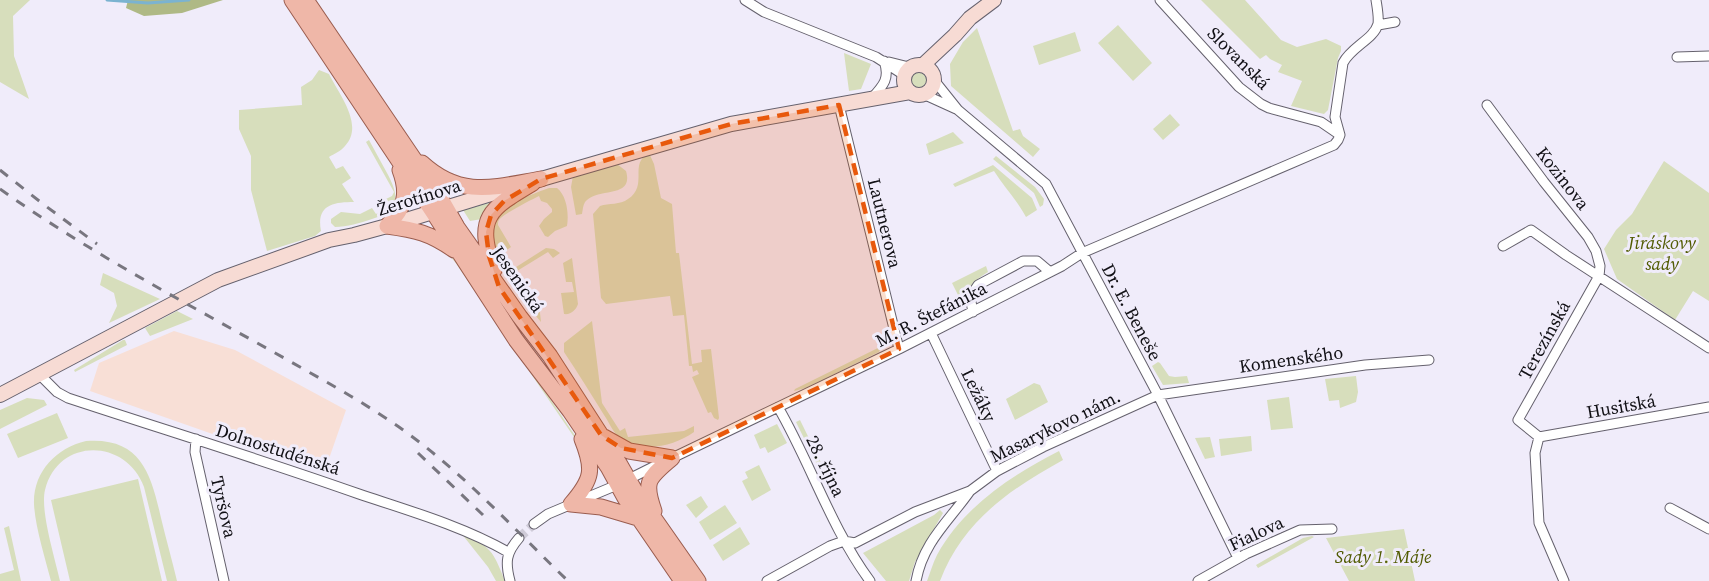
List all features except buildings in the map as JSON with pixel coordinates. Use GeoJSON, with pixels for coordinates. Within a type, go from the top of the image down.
{"type":"FeatureCollection","features":[{"type":"Feature","properties":{"kind":"main road","name":"Jesenická"},"geometry":{"type":"LineString","coordinates":[[292,0],[440,210],[461,254],[516,340],[570,411],[608,467],[660,527],[698,581]]}},
{"type":"Feature","properties":{"kind":"main road","name":"Jesenická"},"geometry":{"type":"LineString","coordinates":[[306,0],[401,153]]}},
{"type":"Feature","properties":{"kind":"main road"},"geometry":{"type":"LineString","coordinates":[[401,153],[443,179],[474,188],[541,179]]}},
{"type":"Feature","properties":{"kind":"main road"},"geometry":{"type":"LineString","coordinates":[[387,226],[397,216],[405,197],[401,153]]}},
{"type":"Feature","properties":{"kind":"main road"},"geometry":{"type":"LineString","coordinates":[[499,287],[485,243],[487,223],[496,207],[541,179]]}},
{"type":"Feature","properties":{"kind":"main road","name":"Jesenická"},"geometry":{"type":"LineString","coordinates":[[440,210],[457,227],[550,356],[601,435],[638,518],[682,581]]}},
{"type":"Feature","properties":{"kind":"main road"},"geometry":{"type":"LineString","coordinates":[[387,226],[424,232],[461,254]]}},
{"type":"Feature","properties":{"kind":"main road"},"geometry":{"type":"LineString","coordinates":[[570,411],[590,465],[584,489],[571,504]]}},
{"type":"Feature","properties":{"kind":"main road"},"geometry":{"type":"LineString","coordinates":[[601,435],[629,451],[672,458]]}},
{"type":"Feature","properties":{"kind":"main road"},"geometry":{"type":"LineString","coordinates":[[660,527],[649,497],[648,487],[652,476],[672,458]]}},
{"type":"Feature","properties":{"kind":"main road"},"geometry":{"type":"LineString","coordinates":[[571,504],[601,507],[638,518]]}},
{"type":"Feature","properties":{"kind":"street","name":"Dr. E. Beneše"},"geometry":{"type":"LineString","coordinates":[[745,0],[764,12],[884,61],[958,110],[1046,184],[1158,395],[1238,558]]}},
{"type":"Feature","properties":{"kind":"street","name":"Žerotínova"},"geometry":{"type":"LineString","coordinates":[[0,395],[218,280],[307,247],[387,226],[730,124],[871,98],[912,79],[970,18],[994,0]]}},
{"type":"Feature","properties":{"kind":"street","name":"Slovanská"},"geometry":{"type":"LineString","coordinates":[[1160,0],[1239,87],[1261,104],[1321,122],[1340,135]]}},
{"type":"Feature","properties":{"kind":"street"},"geometry":{"type":"LineString","coordinates":[[1340,135],[1335,117],[1343,63],[1347,55],[1370,36],[1377,25],[1376,0]]}},
{"type":"Feature","properties":{"kind":"street"},"geometry":{"type":"LineString","coordinates":[[1377,25],[1395,22]]}},
{"type":"Feature","properties":{"kind":"street","name":"Žerotínova"},"geometry":{"type":"LineString","coordinates":[[912,79],[931,89],[934,78],[956,35]]}},
{"type":"Feature","properties":{"kind":"street"},"geometry":{"type":"LineString","coordinates":[[1677,57],[1709,56]]}},
{"type":"Feature","properties":{"kind":"street"},"geometry":{"type":"LineString","coordinates":[[871,98],[886,78],[884,61]]}},
{"type":"Feature","properties":{"kind":"street"},"geometry":{"type":"LineString","coordinates":[[912,79],[928,67],[934,78]]}},
{"type":"Feature","properties":{"kind":"street","name":"Dr. E. Beneše"},"geometry":{"type":"LineString","coordinates":[[934,78],[958,110]]}},
{"type":"Feature","properties":{"kind":"street","name":"Lautnerova"},"geometry":{"type":"LineString","coordinates":[[839,105],[899,349]]}},
{"type":"Feature","properties":{"kind":"street","name":"Kozinova"},"geometry":{"type":"LineString","coordinates":[[1487,105],[1588,237],[1596,251],[1600,266],[1599,276]]}},
{"type":"Feature","properties":{"kind":"street","name":"M. R. Štefánika"},"geometry":{"type":"LineString","coordinates":[[534,524],[548,514],[623,482],[899,349],[1050,272],[1082,253],[1321,152],[1334,145],[1340,135]]}},
{"type":"Feature","properties":{"kind":"street"},"geometry":{"type":"LineString","coordinates":[[1503,246],[1531,230],[1709,348]]}},
{"type":"Feature","properties":{"kind":"street"},"geometry":{"type":"LineString","coordinates":[[973,312],[972,294],[978,285],[1023,261],[1037,261],[1050,272]]}},
{"type":"Feature","properties":{"kind":"street","name":"Terezínská"},"geometry":{"type":"LineString","coordinates":[[1539,437],[1518,420],[1599,276]]}},
{"type":"Feature","properties":{"kind":"street","name":"Ležáky"},"geometry":{"type":"LineString","coordinates":[[931,333],[997,471]]}},
{"type":"Feature","properties":{"kind":"street","name":"Komenského"},"geometry":{"type":"LineString","coordinates":[[1158,395],[1365,365],[1429,360]]}},
{"type":"Feature","properties":{"kind":"street","name":"Dolnostudénská"},"geometry":{"type":"LineString","coordinates":[[40,375],[57,392],[68,398],[449,525],[484,539],[508,552]]}},
{"type":"Feature","properties":{"kind":"street","name":"Masarykovo nám."},"geometry":{"type":"LineString","coordinates":[[767,581],[830,546],[844,541],[855,543],[915,512],[970,490],[997,471],[1050,444],[1158,395]]}},
{"type":"Feature","properties":{"kind":"street","name":"28. října"},"geometry":{"type":"LineString","coordinates":[[778,407],[844,541]]}},
{"type":"Feature","properties":{"kind":"street","name":"Husitská"},"geometry":{"type":"LineString","coordinates":[[1539,437],[1709,408]]}},
{"type":"Feature","properties":{"kind":"street"},"geometry":{"type":"LineString","coordinates":[[1539,437],[1535,453],[1539,523],[1564,581]]}},
{"type":"Feature","properties":{"kind":"street","name":"Tyršova"},"geometry":{"type":"LineString","coordinates":[[196,440],[195,452],[224,581]]}},
{"type":"Feature","properties":{"kind":"street","name":"Masarykovo nám."},"geometry":{"type":"LineString","coordinates":[[916,581],[925,554],[936,534],[970,490]]}},
{"type":"Feature","properties":{"kind":"street"},"geometry":{"type":"LineString","coordinates":[[1670,508],[1709,529]]}},
{"type":"Feature","properties":{"kind":"street","name":"Fialova"},"geometry":{"type":"LineString","coordinates":[[1198,581],[1238,558],[1300,530],[1332,529]]}},
{"type":"Feature","properties":{"kind":"street"},"geometry":{"type":"LineString","coordinates":[[510,581],[507,567],[508,552],[519,538]]}},
{"type":"Feature","properties":{"kind":"street"},"geometry":{"type":"LineString","coordinates":[[844,541],[870,581]]}},
{"type":"Feature","properties":{"kind":"highlighted area"},"geometry":{"type":"Polygon","coordinates":[[[839,105],[899,349],[672,458],[621,448],[601,435],[499,287],[489,256],[486,232],[491,215],[504,201],[541,179],[731,124],[839,105]]]}},
{"type":"Feature","properties":{"kind":"shaded area"},"geometry":{"type":"Polygon","coordinates":[[[174,331],[235,350],[346,410],[324,473],[90,391],[99,363],[174,331]]]}},
{"type":"Feature","properties":{"kind":"green space"},"geometry":{"type":"Polygon","coordinates":[[[0,0],[30,0],[13,16],[14,56],[29,99],[0,82],[0,0]]]}},
{"type":"Feature","properties":{"kind":"green space"},"geometry":{"type":"Polygon","coordinates":[[[128,0],[223,0],[182,13],[144,16],[126,8],[128,0]]]}},
{"type":"Feature","properties":{"kind":"green space"},"geometry":{"type":"Polygon","coordinates":[[[1201,0],[1245,0],[1281,40],[1297,47],[1326,39],[1341,46],[1328,110],[1324,114],[1291,106],[1302,81],[1278,72],[1282,65],[1266,55],[1260,59],[1201,0]]]}},
{"type":"Feature","properties":{"kind":"green space"},"geometry":{"type":"Polygon","coordinates":[[[1118,25],[1152,63],[1133,81],[1098,43],[1118,25]]]}},
{"type":"Feature","properties":{"kind":"green space"},"geometry":{"type":"Polygon","coordinates":[[[977,28],[1013,131],[1020,129],[1023,136],[1040,149],[1033,157],[951,86],[950,64],[963,42],[977,28]]]}},
{"type":"Feature","properties":{"kind":"green space"},"geometry":{"type":"Polygon","coordinates":[[[1075,32],[1081,51],[1039,65],[1033,46],[1075,32]]]}},
{"type":"Feature","properties":{"kind":"green space"},"geometry":{"type":"Polygon","coordinates":[[[844,53],[871,64],[861,89],[849,91],[844,53]]]}},
{"type":"Feature","properties":{"kind":"green space"},"geometry":{"type":"Polygon","coordinates":[[[319,70],[329,74],[351,119],[350,138],[343,148],[329,157],[336,169],[343,166],[351,178],[342,184],[354,202],[333,204],[324,210],[320,222],[321,231],[315,236],[267,251],[251,190],[251,156],[239,129],[239,110],[302,105],[301,87],[312,80],[319,70]]]}},
{"type":"Feature","properties":{"kind":"green space"},"geometry":{"type":"Polygon","coordinates":[[[918,70],[924,73],[927,79],[924,85],[918,88],[912,85],[909,79],[912,73],[918,70]]]}},
{"type":"Feature","properties":{"kind":"green space"},"geometry":{"type":"Polygon","coordinates":[[[1170,114],[1180,125],[1163,140],[1153,129],[1170,114]]]}},
{"type":"Feature","properties":{"kind":"green space"},"geometry":{"type":"Polygon","coordinates":[[[953,132],[964,143],[929,155],[926,144],[953,132]]]}},
{"type":"Feature","properties":{"kind":"green space"},"geometry":{"type":"Polygon","coordinates":[[[369,140],[391,181],[394,189],[395,202],[388,211],[381,215],[354,224],[335,227],[331,219],[341,212],[360,214],[372,208],[376,214],[387,207],[384,200],[392,196],[394,192],[366,142],[369,140]]]}},
{"type":"Feature","properties":{"kind":"green space"},"geometry":{"type":"Polygon","coordinates":[[[649,153],[654,164],[661,198],[672,204],[676,253],[679,253],[692,364],[702,362],[701,350],[711,349],[718,420],[711,412],[708,413],[692,377],[699,374],[697,370],[693,372],[692,366],[689,366],[684,315],[673,316],[670,296],[606,304],[601,298],[593,214],[600,206],[622,202],[634,193],[640,163],[649,153]]]}},
{"type":"Feature","properties":{"kind":"green space"},"geometry":{"type":"Polygon","coordinates":[[[996,156],[1035,187],[1044,199],[1043,205],[1040,207],[1034,193],[993,159],[996,156]]]}},
{"type":"Feature","properties":{"kind":"green space","name":"Jiráskovy sady"},"geometry":{"type":"Polygon","coordinates":[[[1664,161],[1709,193],[1709,301],[1693,291],[1675,320],[1617,279],[1604,249],[1616,230],[1632,214],[1664,161]]]}},
{"type":"Feature","properties":{"kind":"green space"},"geometry":{"type":"Polygon","coordinates":[[[609,162],[617,164],[626,171],[625,185],[621,189],[593,196],[583,206],[582,214],[576,215],[571,187],[573,176],[609,162]]]}},
{"type":"Feature","properties":{"kind":"green space"},"geometry":{"type":"Polygon","coordinates":[[[993,165],[1032,198],[1037,210],[1026,217],[994,171],[955,187],[953,184],[993,165]]]}},
{"type":"Feature","properties":{"kind":"green space"},"geometry":{"type":"Polygon","coordinates":[[[549,188],[557,188],[565,200],[567,226],[548,237],[545,236],[539,226],[552,212],[552,209],[547,203],[541,201],[539,196],[506,214],[498,223],[511,247],[504,252],[513,269],[546,248],[560,253],[553,258],[548,252],[517,271],[539,304],[541,322],[507,274],[497,253],[493,233],[496,220],[508,207],[549,188]]]}},
{"type":"Feature","properties":{"kind":"green space"},"geometry":{"type":"Polygon","coordinates":[[[497,201],[482,219],[470,221],[463,210],[497,201]]]}},
{"type":"Feature","properties":{"kind":"green space"},"geometry":{"type":"Polygon","coordinates":[[[440,245],[459,265],[576,440],[455,262],[440,245]]]}},
{"type":"Feature","properties":{"kind":"green space"},"geometry":{"type":"Polygon","coordinates":[[[572,258],[578,304],[573,312],[564,314],[561,293],[574,292],[572,282],[566,282],[563,263],[572,258]]]}},
{"type":"Feature","properties":{"kind":"green space"},"geometry":{"type":"Polygon","coordinates":[[[986,266],[988,272],[974,282],[967,298],[961,301],[952,283],[986,266]]]}},
{"type":"Feature","properties":{"kind":"green space"},"geometry":{"type":"Polygon","coordinates":[[[103,273],[160,299],[109,323],[117,306],[114,293],[100,285],[103,273]]]}},
{"type":"Feature","properties":{"kind":"green space"},"geometry":{"type":"Polygon","coordinates":[[[177,311],[193,319],[150,336],[145,328],[177,311]]]}},
{"type":"Feature","properties":{"kind":"green space"},"geometry":{"type":"Polygon","coordinates":[[[592,321],[602,403],[620,431],[625,428],[628,437],[684,431],[694,426],[694,432],[677,441],[648,447],[629,443],[618,436],[564,352],[564,343],[592,321]]]}},
{"type":"Feature","properties":{"kind":"green space"},"geometry":{"type":"Polygon","coordinates":[[[123,340],[127,345],[75,372],[74,370],[123,340]]]}},
{"type":"Feature","properties":{"kind":"green space"},"geometry":{"type":"Polygon","coordinates":[[[882,346],[879,352],[806,388],[794,391],[795,389],[882,346]]]}},
{"type":"Feature","properties":{"kind":"green space"},"geometry":{"type":"Polygon","coordinates":[[[1158,362],[1169,376],[1187,376],[1189,383],[1163,385],[1152,366],[1158,362]]]}},
{"type":"Feature","properties":{"kind":"green space"},"geometry":{"type":"Polygon","coordinates":[[[1356,376],[1358,392],[1356,402],[1340,408],[1339,400],[1329,401],[1325,379],[1356,376]]]}},
{"type":"Feature","properties":{"kind":"green space"},"geometry":{"type":"Polygon","coordinates":[[[1034,383],[1040,385],[1048,402],[1015,420],[1006,399],[1034,383]]]}},
{"type":"Feature","properties":{"kind":"green space"},"geometry":{"type":"Polygon","coordinates":[[[1289,397],[1293,428],[1271,430],[1267,400],[1289,397]]]}},
{"type":"Feature","properties":{"kind":"green space"},"geometry":{"type":"Polygon","coordinates":[[[27,398],[44,400],[47,405],[0,429],[0,410],[27,398]]]}},
{"type":"Feature","properties":{"kind":"green space"},"geometry":{"type":"Polygon","coordinates":[[[57,413],[68,438],[18,458],[7,434],[57,413]]]}},
{"type":"Feature","properties":{"kind":"green space"},"geometry":{"type":"Polygon","coordinates":[[[800,420],[830,481],[826,483],[796,422],[800,420]]]}},
{"type":"Feature","properties":{"kind":"green space"},"geometry":{"type":"Polygon","coordinates":[[[777,424],[787,443],[768,453],[765,447],[760,449],[754,435],[777,424]]]}},
{"type":"Feature","properties":{"kind":"green space"},"geometry":{"type":"Polygon","coordinates":[[[1251,436],[1252,451],[1221,456],[1219,439],[1251,436]]]}},
{"type":"Feature","properties":{"kind":"green space"},"geometry":{"type":"Polygon","coordinates":[[[1210,437],[1215,457],[1205,459],[1195,438],[1210,437]]]}},
{"type":"Feature","properties":{"kind":"green space"},"geometry":{"type":"Polygon","coordinates":[[[86,441],[105,441],[120,445],[140,462],[153,487],[177,581],[167,581],[144,487],[135,471],[123,459],[108,452],[93,450],[77,453],[63,460],[52,473],[45,490],[46,522],[60,581],[51,581],[36,522],[34,504],[37,482],[48,463],[56,456],[75,444],[86,441]]]}},
{"type":"Feature","properties":{"kind":"green space"},"geometry":{"type":"Polygon","coordinates":[[[1059,451],[1063,460],[1024,483],[990,509],[961,541],[940,581],[927,581],[937,555],[948,537],[975,507],[1006,482],[1059,451]]]}},
{"type":"Feature","properties":{"kind":"green space"},"geometry":{"type":"Polygon","coordinates":[[[759,465],[771,490],[752,501],[742,481],[748,478],[745,472],[759,465]]]}},
{"type":"Feature","properties":{"kind":"green space"},"geometry":{"type":"Polygon","coordinates":[[[138,479],[162,581],[70,581],[51,500],[138,479]]]}},
{"type":"Feature","properties":{"kind":"green space"},"geometry":{"type":"Polygon","coordinates":[[[701,496],[708,507],[696,518],[686,505],[701,496]]]}},
{"type":"Feature","properties":{"kind":"green space"},"geometry":{"type":"Polygon","coordinates":[[[725,505],[737,523],[710,540],[699,522],[725,505]]]}},
{"type":"Feature","properties":{"kind":"green space"},"geometry":{"type":"Polygon","coordinates":[[[940,510],[943,513],[915,562],[909,581],[886,581],[863,553],[940,510]]]}},
{"type":"Feature","properties":{"kind":"green space"},"geometry":{"type":"Polygon","coordinates":[[[9,526],[21,581],[0,581],[0,574],[14,570],[4,528],[9,526]]]}},
{"type":"Feature","properties":{"kind":"green space"},"geometry":{"type":"Polygon","coordinates":[[[740,527],[750,544],[723,561],[713,545],[740,527]]]}},
{"type":"Feature","properties":{"kind":"green space","name":"Sady 1. Máje"},"geometry":{"type":"Polygon","coordinates":[[[1404,529],[1415,581],[1349,581],[1326,538],[1404,529]]]}},
{"type":"Feature","properties":{"kind":"green space"},"geometry":{"type":"Polygon","coordinates":[[[461,533],[479,542],[490,551],[505,581],[496,581],[461,533]]]}},
{"type":"Feature","properties":{"kind":"green space"},"geometry":{"type":"Polygon","coordinates":[[[1314,537],[1258,568],[1256,565],[1303,538],[1314,537]]]}},
{"type":"Feature","properties":{"kind":"waterway"},"geometry":{"type":"LineString","coordinates":[[107,0],[148,3],[189,0]]}},
{"type":"Feature","properties":{"kind":"tunnel"},"geometry":{"type":"LineString","coordinates":[[519,538],[534,524]]}},
{"type":"Feature","properties":{"kind":"railway"},"geometry":{"type":"LineString","coordinates":[[0,170],[97,244]]}},
{"type":"Feature","properties":{"kind":"railway"},"geometry":{"type":"LineString","coordinates":[[0,189],[104,256],[339,389],[393,423],[462,478],[568,581]]}},
{"type":"Feature","properties":{"kind":"railway"},"geometry":{"type":"LineString","coordinates":[[418,453],[483,515]]}}]}
